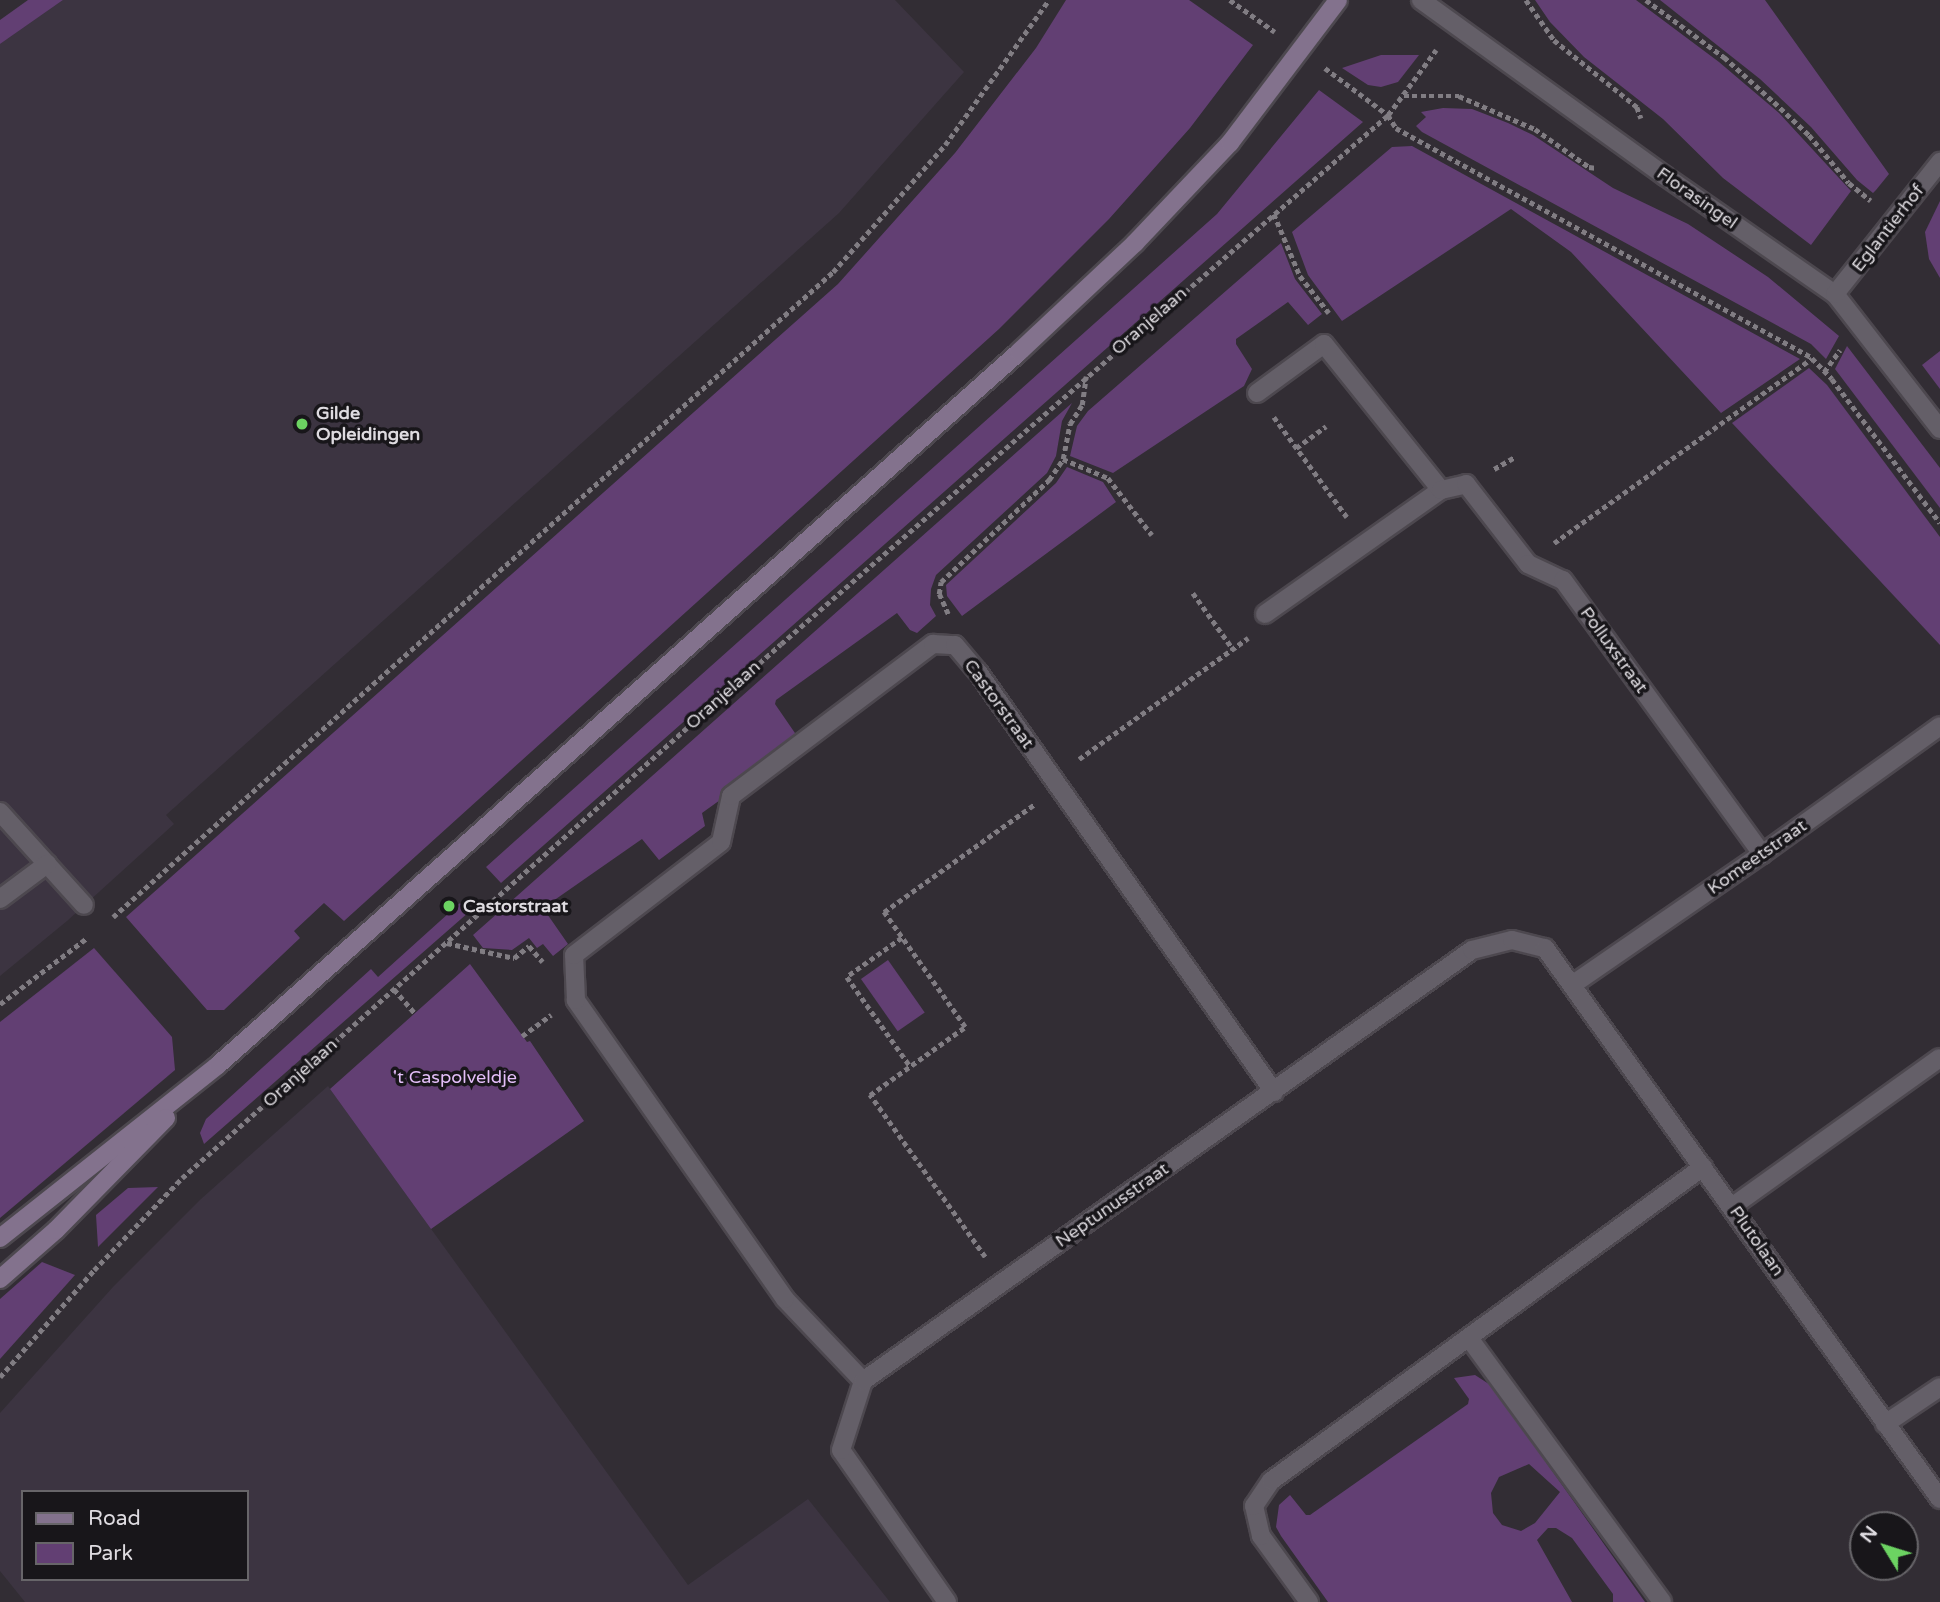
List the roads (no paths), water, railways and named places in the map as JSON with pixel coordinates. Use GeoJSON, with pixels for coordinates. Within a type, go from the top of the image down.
{"type":"FeatureCollection","features":[{"type":"Feature","properties":{"kind":"street"},"geometry":{"type":"LineString","coordinates":[[0,1238],[218,1065],[1009,362],[1125,252],[1230,143],[1338,0]]}},
{"type":"Feature","properties":{"kind":"street","name":"Florasingel"},"geometry":{"type":"LineString","coordinates":[[1421,0],[1665,176],[1835,294],[1940,429]]}},
{"type":"Feature","properties":{"kind":"street","name":"Eglantierhof"},"geometry":{"type":"LineString","coordinates":[[1835,294],[1940,162]]}},
{"type":"Feature","properties":{"kind":"street"},"geometry":{"type":"LineString","coordinates":[[1257,394],[1324,344],[1441,490],[1265,614]]}},
{"type":"Feature","properties":{"kind":"street","name":"Polluxstraat"},"geometry":{"type":"LineString","coordinates":[[1441,490],[1466,484],[1528,564],[1563,580],[1762,855]]}},
{"type":"Feature","properties":{"kind":"street","name":"Castorstraat"},"geometry":{"type":"LineString","coordinates":[[863,1381],[785,1299],[576,1000],[574,955],[721,842],[732,796],[933,644],[955,645],[986,683],[1274,1092]]}},
{"type":"Feature","properties":{"kind":"street","name":"Komeetstraat"},"geometry":{"type":"LineString","coordinates":[[1572,985],[1762,855],[1940,726]]}},
{"type":"Feature","properties":{"kind":"street"},"geometry":{"type":"LineString","coordinates":[[0,812],[84,905]]}},
{"type":"Feature","properties":{"kind":"street"},"geometry":{"type":"LineString","coordinates":[[0,899],[47,864]]}},
{"type":"Feature","properties":{"kind":"street","name":"Neptunusstraat"},"geometry":{"type":"LineString","coordinates":[[863,1381],[1472,950],[1512,940],[1545,948],[1572,985]]}},
{"type":"Feature","properties":{"kind":"street","name":"Plutolaan"},"geometry":{"type":"LineString","coordinates":[[1572,985],[1733,1206],[1940,1499]]}},
{"type":"Feature","properties":{"kind":"street"},"geometry":{"type":"LineString","coordinates":[[1733,1206],[1940,1058]]}},
{"type":"Feature","properties":{"kind":"street"},"geometry":{"type":"LineString","coordinates":[[0,1279],[56,1230],[218,1065]]}},
{"type":"Feature","properties":{"kind":"street"},"geometry":{"type":"LineString","coordinates":[[1309,1602],[1261,1535],[1254,1506],[1271,1481],[1703,1167]]}},
{"type":"Feature","properties":{"kind":"street"},"geometry":{"type":"LineString","coordinates":[[1469,1338],[1662,1602]]}},
{"type":"Feature","properties":{"kind":"street"},"geometry":{"type":"LineString","coordinates":[[863,1381],[841,1450],[947,1602]]}},
{"type":"Feature","properties":{"kind":"street"},"geometry":{"type":"LineString","coordinates":[[1885,1424],[1940,1387]]}},
{"type":"Feature","properties":{"kind":"place","name":"Gilde Opleidingen"},"geometry":{"type":"Point","coordinates":[302,424]}},
{"type":"Feature","properties":{"kind":"place","name":"Castorstraat"},"geometry":{"type":"Point","coordinates":[449,906]}},
{"type":"Feature","properties":{"kind":"park label","name":"'t Caspolveldje"},"geometry":{"type":"Point","coordinates":[455,1077]}}]}
